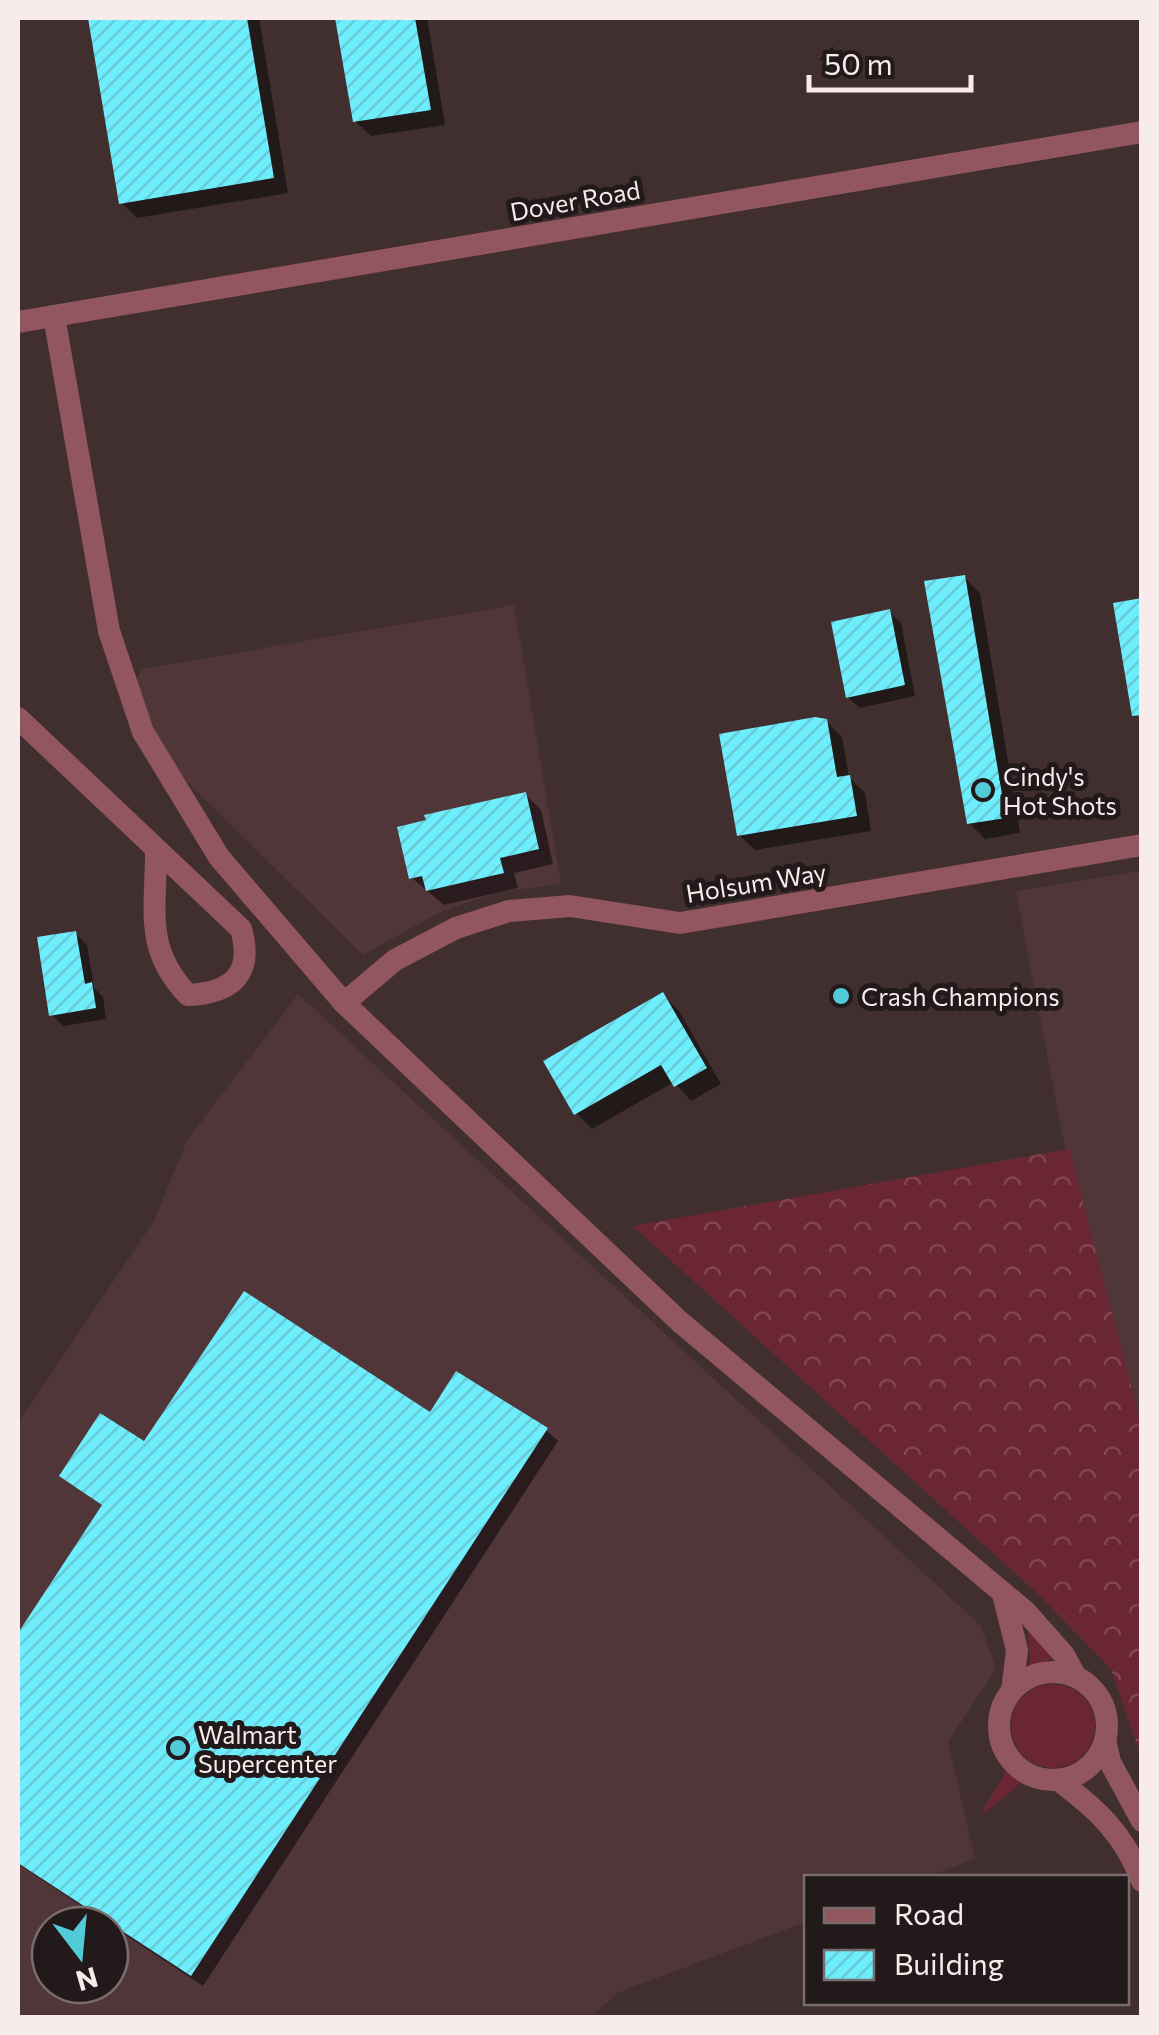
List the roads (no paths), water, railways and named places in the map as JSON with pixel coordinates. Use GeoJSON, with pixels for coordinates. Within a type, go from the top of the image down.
{"type":"FeatureCollection","features":[{"type":"Feature","properties":{"kind":"street","name":"Dover Road"},"geometry":{"type":"LineString","coordinates":[[18,322],[1142,132]]}},
{"type":"Feature","properties":{"kind":"street"},"geometry":{"type":"LineString","coordinates":[[54,316],[109,632],[142,732],[219,857],[344,1003],[680,1321],[1004,1598],[1026,1612],[1103,1706],[1110,1762],[1142,1822]]}},
{"type":"Feature","properties":{"kind":"street"},"geometry":{"type":"LineString","coordinates":[[18,718],[241,929],[248,953],[238,978],[214,994],[188,995],[168,974],[156,948],[156,852]]}},
{"type":"Feature","properties":{"kind":"street","name":"Holsum Way"},"geometry":{"type":"LineString","coordinates":[[344,1003],[395,960],[456,928],[509,911],[570,906],[680,922],[1142,845]]}},
{"type":"Feature","properties":{"kind":"street"},"geometry":{"type":"LineString","coordinates":[[1004,1598],[1017,1650],[1012,1690],[998,1728],[1008,1757],[1034,1777],[1058,1780],[1088,1768],[1105,1740]]}},
{"type":"Feature","properties":{"kind":"street"},"geometry":{"type":"LineString","coordinates":[[1012,1690],[1023,1681],[1049,1672],[1076,1677]]}},
{"type":"Feature","properties":{"kind":"street"},"geometry":{"type":"LineString","coordinates":[[1058,1780],[1104,1814],[1119,1834],[1142,1881]]}},
{"type":"Feature","properties":{"kind":"place","name":"Cindy's Hot Shots"},"geometry":{"type":"Point","coordinates":[983,790]}},
{"type":"Feature","properties":{"kind":"place","name":"Crash Champions"},"geometry":{"type":"Point","coordinates":[841,996]}},
{"type":"Feature","properties":{"kind":"place","name":"Walmart Supercenter"},"geometry":{"type":"Point","coordinates":[178,1748]}}]}
